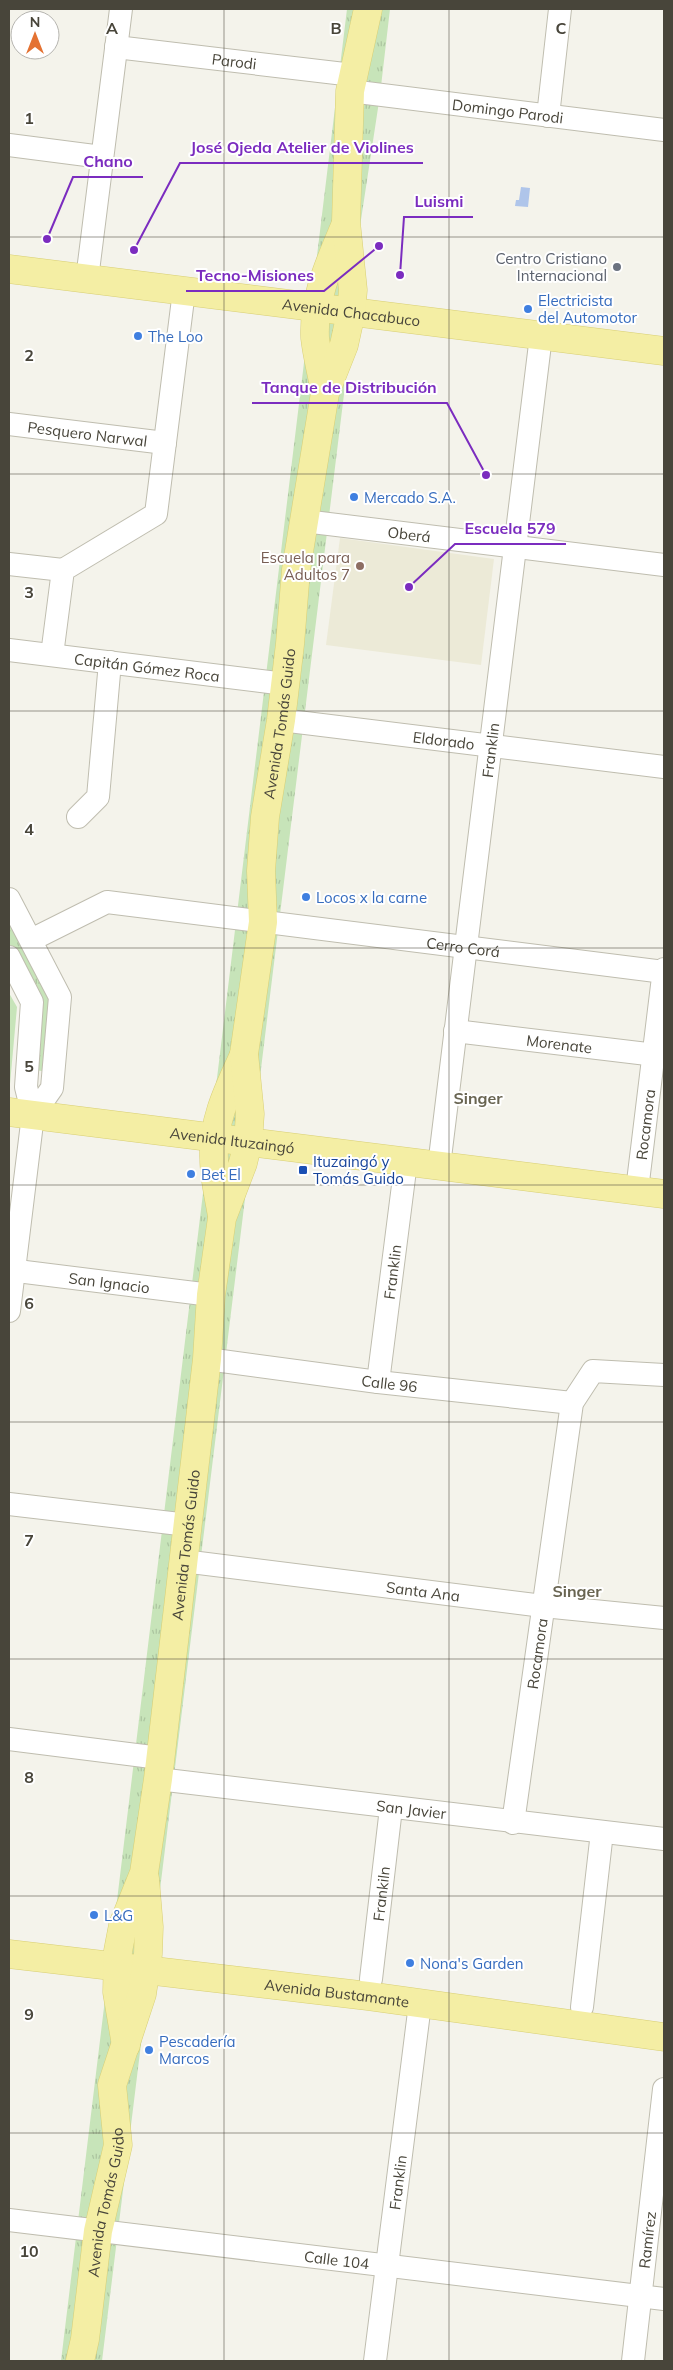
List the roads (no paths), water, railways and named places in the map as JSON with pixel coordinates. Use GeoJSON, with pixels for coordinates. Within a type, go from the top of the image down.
{"type":"FeatureCollection","features":[{"type":"Feature","properties":{"kind":"main road","name":"Avenida Tomás Guido"},"geometry":{"type":"LineString","coordinates":[[80,2361],[86,2339],[98,2231],[118,2145],[112,2084],[142,1994],[146,1963],[148,1918],[144,1873],[159,1769],[188,1524],[207,1359],[211,1295],[222,1218],[243,1163],[248,1142],[250,1114],[244,1054],[263,922],[261,871],[265,816],[281,720],[296,570],[325,394],[344,345],[351,312],[352,290],[346,222],[351,83],[368,9]]}},
{"type":"Feature","properties":{"kind":"main road","name":"Avenida Tomás Guido"},"geometry":{"type":"LineString","coordinates":[[325,394],[315,338],[318,307],[322,283],[346,222]]}},
{"type":"Feature","properties":{"kind":"main road","name":"Avenida Chacabuco"},"geometry":{"type":"LineString","coordinates":[[9,269],[664,351]]}},
{"type":"Feature","properties":{"kind":"main road","name":"Avenida Tomás Guido"},"geometry":{"type":"LineString","coordinates":[[222,1218],[214,1159],[215,1137],[221,1107],[244,1054]]}},
{"type":"Feature","properties":{"kind":"main road","name":"Avenida Ituzaingó"},"geometry":{"type":"LineString","coordinates":[[21,1114],[664,1194]]}},
{"type":"Feature","properties":{"kind":"main road","name":"Avenida Tomás Guido"},"geometry":{"type":"LineString","coordinates":[[126,2045],[117,1992],[118,1960],[123,1925],[144,1873]]}},
{"type":"Feature","properties":{"kind":"main road","name":"Avenida Bustamante"},"geometry":{"type":"LineString","coordinates":[[9,1937],[118,1960]]}},
{"type":"Feature","properties":{"kind":"main road","name":"Avenida Bustamante"},"geometry":{"type":"LineString","coordinates":[[9,1954],[118,1960],[371,1979],[664,2018]]}},
{"type":"Feature","properties":{"kind":"main road","name":"Avenida Bustamante"},"geometry":{"type":"LineString","coordinates":[[146,1963],[420,2004],[664,2037]]}},
{"type":"Feature","properties":{"kind":"street"},"geometry":{"type":"LineString","coordinates":[[87,279],[121,9]]}},
{"type":"Feature","properties":{"kind":"street"},"geometry":{"type":"LineString","coordinates":[[548,116],[560,9]]}},
{"type":"Feature","properties":{"kind":"street","name":"Parodi"},"geometry":{"type":"LineString","coordinates":[[116,47],[351,83]]}},
{"type":"Feature","properties":{"kind":"street","name":"Domingo Parodi"},"geometry":{"type":"LineString","coordinates":[[351,83],[548,116],[664,130]]}},
{"type":"Feature","properties":{"kind":"street"},"geometry":{"type":"LineString","coordinates":[[9,145],[102,157]]}},
{"type":"Feature","properties":{"kind":"street"},"geometry":{"type":"LineString","coordinates":[[9,564],[63,570],[156,514],[184,291]]}},
{"type":"Feature","properties":{"kind":"street","name":"Franklin"},"geometry":{"type":"LineString","coordinates":[[439,1166],[542,336]]}},
{"type":"Feature","properties":{"kind":"street","name":"Pesquero Narwal"},"geometry":{"type":"LineString","coordinates":[[9,424],[165,443]]}},
{"type":"Feature","properties":{"kind":"street","name":"Oberá"},"geometry":{"type":"LineString","coordinates":[[304,521],[664,565]]}},
{"type":"Feature","properties":{"kind":"street"},"geometry":{"type":"LineString","coordinates":[[52,655],[63,570]]}},
{"type":"Feature","properties":{"kind":"street","name":"Capitán Gómez Roca"},"geometry":{"type":"LineString","coordinates":[[9,650],[285,684]]}},
{"type":"Feature","properties":{"kind":"street"},"geometry":{"type":"LineString","coordinates":[[78,817],[98,796],[110,662]]}},
{"type":"Feature","properties":{"kind":"street","name":"Eldorado"},"geometry":{"type":"LineString","coordinates":[[281,720],[664,767]]}},
{"type":"Feature","properties":{"kind":"street"},"geometry":{"type":"LineString","coordinates":[[9,899],[60,997],[52,1088],[21,1114]]}},
{"type":"Feature","properties":{"kind":"street","name":"Cerro Corá"},"geometry":{"type":"LineString","coordinates":[[31,940],[107,902],[664,971]]}},
{"type":"Feature","properties":{"kind":"street"},"geometry":{"type":"LineString","coordinates":[[9,958],[32,1002],[26,1087],[21,1114],[9,1311]]}},
{"type":"Feature","properties":{"kind":"street","name":"Rocamora"},"geometry":{"type":"LineString","coordinates":[[637,1190],[659,1056],[664,971]]}},
{"type":"Feature","properties":{"kind":"street","name":"Morenate"},"geometry":{"type":"LineString","coordinates":[[455,1031],[659,1056]]}},
{"type":"Feature","properties":{"kind":"street","name":"Franklin"},"geometry":{"type":"LineString","coordinates":[[378,1382],[406,1162]]}},
{"type":"Feature","properties":{"kind":"street","name":"San Ignacio"},"geometry":{"type":"LineString","coordinates":[[11,1270],[211,1295]]}},
{"type":"Feature","properties":{"kind":"street","name":"Calle 96"},"geometry":{"type":"LineString","coordinates":[[207,1359],[378,1382],[572,1403]]}},
{"type":"Feature","properties":{"kind":"street","name":"Rocamora"},"geometry":{"type":"LineString","coordinates":[[513,1823],[572,1403],[594,1371],[664,1371]]}},
{"type":"Feature","properties":{"kind":"street"},"geometry":{"type":"LineString","coordinates":[[9,1504],[188,1524]]}},
{"type":"Feature","properties":{"kind":"street","name":"Santa Ana"},"geometry":{"type":"LineString","coordinates":[[183,1561],[543,1606],[664,1618]]}},
{"type":"Feature","properties":{"kind":"street","name":"San Javier"},"geometry":{"type":"LineString","coordinates":[[9,1739],[159,1769],[391,1808],[664,1840]]}},
{"type":"Feature","properties":{"kind":"street","name":"Frankiln"},"geometry":{"type":"LineString","coordinates":[[371,1979],[391,1808]]}},
{"type":"Feature","properties":{"kind":"street"},"geometry":{"type":"LineString","coordinates":[[582,2007],[602,1832]]}},
{"type":"Feature","properties":{"kind":"street","name":"Franklin"},"geometry":{"type":"LineString","coordinates":[[375,2361],[420,2004]]}},
{"type":"Feature","properties":{"kind":"street","name":"Ramírez"},"geometry":{"type":"LineString","coordinates":[[633,2361],[664,2089]]}},
{"type":"Feature","properties":{"kind":"street","name":"Calle 104"},"geometry":{"type":"LineString","coordinates":[[9,2220],[664,2299]]}},
{"type":"Feature","properties":{"kind":"water"},"geometry":{"type":"Polygon","coordinates":[[[521,187],[530,188],[528,207],[515,206],[516,200],[519,200],[521,187]]]}},
{"type":"Feature","properties":{"kind":"place","name":"Chano"},"geometry":{"type":"Point","coordinates":[47,239]}},
{"type":"Feature","properties":{"kind":"place","name":"Tecno-Misiones"},"geometry":{"type":"Point","coordinates":[379,246]}},
{"type":"Feature","properties":{"kind":"place","name":"José Ojeda Atelier de Violines"},"geometry":{"type":"Point","coordinates":[134,250]}},
{"type":"Feature","properties":{"kind":"place","name":"Centro Cristiano Internacional"},"geometry":{"type":"Point","coordinates":[617,267]}},
{"type":"Feature","properties":{"kind":"place","name":"Luismi"},"geometry":{"type":"Point","coordinates":[400,275]}},
{"type":"Feature","properties":{"kind":"place","name":"Electricista del Automotor"},"geometry":{"type":"Point","coordinates":[528,309]}},
{"type":"Feature","properties":{"kind":"place","name":"The Loo"},"geometry":{"type":"Point","coordinates":[138,336]}},
{"type":"Feature","properties":{"kind":"place","name":"Tanque de Distribución"},"geometry":{"type":"Point","coordinates":[486,475]}},
{"type":"Feature","properties":{"kind":"place","name":"Mercado S.A."},"geometry":{"type":"Point","coordinates":[354,497]}},
{"type":"Feature","properties":{"kind":"place","name":"Escuela para Adultos 7"},"geometry":{"type":"Point","coordinates":[360,566]}},
{"type":"Feature","properties":{"kind":"place","name":"Escuela 579"},"geometry":{"type":"Point","coordinates":[409,587]}},
{"type":"Feature","properties":{"kind":"place","name":"Locos x la carne"},"geometry":{"type":"Point","coordinates":[306,897]}},
{"type":"Feature","properties":{"kind":"place","name":"Ituzaingó y Tomás Guido"},"geometry":{"type":"Point","coordinates":[303,1170]}},
{"type":"Feature","properties":{"kind":"place","name":"Bet El"},"geometry":{"type":"Point","coordinates":[191,1174]}},
{"type":"Feature","properties":{"kind":"place","name":"L&G"},"geometry":{"type":"Point","coordinates":[94,1915]}},
{"type":"Feature","properties":{"kind":"place","name":"Nona's Garden"},"geometry":{"type":"Point","coordinates":[410,1963]}},
{"type":"Feature","properties":{"kind":"place","name":"Pescadería Marcos"},"geometry":{"type":"Point","coordinates":[149,2050]}},
{"type":"Feature","properties":{"kind":"district","name":"Singer"},"geometry":{"type":"Point","coordinates":[478,1098]}},
{"type":"Feature","properties":{"kind":"district","name":"Singer"},"geometry":{"type":"Point","coordinates":[577,1591]}}]}
